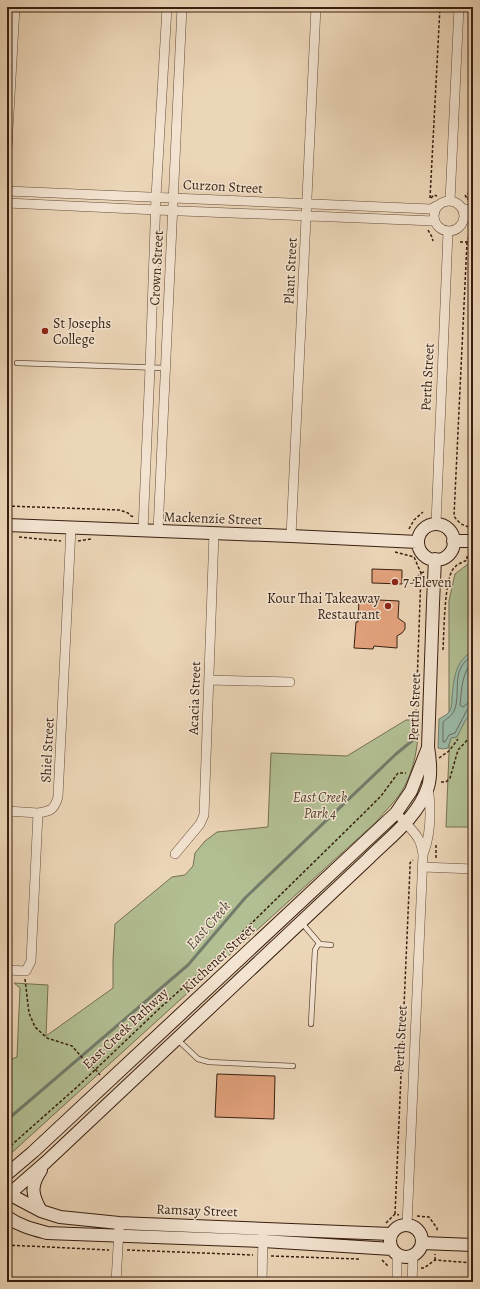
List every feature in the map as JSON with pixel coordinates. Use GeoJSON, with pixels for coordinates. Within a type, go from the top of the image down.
{"type":"FeatureCollection","features":[{"type":"Feature","properties":{"kind":"main road"},"geometry":{"type":"LineString","coordinates":[[436,524],[449,530],[453,541],[452,549],[447,556],[435,559],[425,556],[419,548],[418,537],[427,526],[436,524]]}},
{"type":"Feature","properties":{"kind":"main road","name":"Mackenzie Street"},"geometry":{"type":"LineString","coordinates":[[7,525],[418,542]]}},
{"type":"Feature","properties":{"kind":"main road"},"geometry":{"type":"LineString","coordinates":[[453,541],[473,541]]}},
{"type":"Feature","properties":{"kind":"main road","name":"Perth Street"},"geometry":{"type":"LineString","coordinates":[[425,781],[430,760],[425,721],[435,559]]}},
{"type":"Feature","properties":{"kind":"main road"},"geometry":{"type":"LineString","coordinates":[[8,1194],[46,1162],[405,823],[421,802],[425,781]]}},
{"type":"Feature","properties":{"kind":"main road","name":"Kitchener Street"},"geometry":{"type":"LineString","coordinates":[[7,1174],[33,1152],[396,812],[410,792],[425,781]]}},
{"type":"Feature","properties":{"kind":"main road"},"geometry":{"type":"LineString","coordinates":[[106,1084],[116,1095]]}},
{"type":"Feature","properties":{"kind":"main road"},"geometry":{"type":"LineString","coordinates":[[41,1211],[33,1193],[33,1187],[35,1178],[46,1162]]}},
{"type":"Feature","properties":{"kind":"main road","name":"Ramsay Street"},"geometry":{"type":"LineString","coordinates":[[8,1194],[41,1211],[60,1217],[74,1219],[119,1223],[264,1228],[388,1229]]}},
{"type":"Feature","properties":{"kind":"main road","name":"Ramsay Street"},"geometry":{"type":"LineString","coordinates":[[7,1216],[23,1226],[47,1233],[263,1241],[394,1252],[413,1262]]}},
{"type":"Feature","properties":{"kind":"main road"},"geometry":{"type":"LineString","coordinates":[[394,1252],[390,1242],[388,1229],[396,1228],[407,1220],[420,1232],[422,1243],[413,1262]]}},
{"type":"Feature","properties":{"kind":"main road"},"geometry":{"type":"LineString","coordinates":[[422,1243],[473,1245]]}},
{"type":"Feature","properties":{"kind":"street"},"geometry":{"type":"LineString","coordinates":[[7,149],[15,7]]}},
{"type":"Feature","properties":{"kind":"street","name":"Crown Street"},"geometry":{"type":"LineString","coordinates":[[142,530],[157,210],[156,197],[167,7]]}},
{"type":"Feature","properties":{"kind":"street","name":"Crown Street"},"geometry":{"type":"LineString","coordinates":[[158,531],[182,7]]}},
{"type":"Feature","properties":{"kind":"street","name":"Plant Street"},"geometry":{"type":"LineString","coordinates":[[291,536],[316,7]]}},
{"type":"Feature","properties":{"kind":"street"},"geometry":{"type":"LineString","coordinates":[[450,200],[459,7]]}},
{"type":"Feature","properties":{"kind":"street","name":"Curzon Street"},"geometry":{"type":"LineString","coordinates":[[7,191],[431,209],[436,206]]}},
{"type":"Feature","properties":{"kind":"street"},"geometry":{"type":"LineString","coordinates":[[450,200],[459,204],[462,208],[464,218],[458,229],[448,232],[439,228],[434,221],[433,216],[436,206],[450,200]]}},
{"type":"Feature","properties":{"kind":"street","name":"Curzon Street"},"geometry":{"type":"LineString","coordinates":[[7,203],[434,221]]}},
{"type":"Feature","properties":{"kind":"street"},"geometry":{"type":"LineString","coordinates":[[462,208],[473,211]]}},
{"type":"Feature","properties":{"kind":"street"},"geometry":{"type":"LineString","coordinates":[[462,223],[473,223]]}},
{"type":"Feature","properties":{"kind":"street","name":"Perth Street"},"geometry":{"type":"LineString","coordinates":[[436,524],[448,232]]}},
{"type":"Feature","properties":{"kind":"street","name":"Shiel Street"},"geometry":{"type":"LineString","coordinates":[[38,813],[49,811],[56,805],[58,797],[71,528]]}},
{"type":"Feature","properties":{"kind":"street","name":"Acacia Street"},"geometry":{"type":"LineString","coordinates":[[175,854],[200,824],[204,815],[214,533]]}},
{"type":"Feature","properties":{"kind":"street"},"geometry":{"type":"LineString","coordinates":[[209,680],[290,682]]}},
{"type":"Feature","properties":{"kind":"street","name":"Perth Street"},"geometry":{"type":"LineString","coordinates":[[423,855],[428,842],[430,799],[425,781]]}},
{"type":"Feature","properties":{"kind":"street"},"geometry":{"type":"LineString","coordinates":[[7,811],[38,813],[31,960],[26,971],[7,970]]}},
{"type":"Feature","properties":{"kind":"street","name":"Perth Street"},"geometry":{"type":"LineString","coordinates":[[396,812],[418,836],[422,844],[423,855],[407,1220]]}},
{"type":"Feature","properties":{"kind":"street"},"geometry":{"type":"LineString","coordinates":[[423,867],[473,869]]}},
{"type":"Feature","properties":{"kind":"street"},"geometry":{"type":"LineString","coordinates":[[116,1282],[119,1223]]}},
{"type":"Feature","properties":{"kind":"street"},"geometry":{"type":"LineString","coordinates":[[262,1282],[264,1228]]}},
{"type":"Feature","properties":{"kind":"street"},"geometry":{"type":"LineString","coordinates":[[394,1252],[397,1282]]}},
{"type":"Feature","properties":{"kind":"street"},"geometry":{"type":"LineString","coordinates":[[412,1282],[413,1262]]}},
{"type":"Feature","properties":{"kind":"lane"},"geometry":{"type":"LineString","coordinates":[[17,363],[165,368]]}},
{"type":"Feature","properties":{"kind":"lane"},"geometry":{"type":"LineString","coordinates":[[301,921],[319,944],[331,945]]}},
{"type":"Feature","properties":{"kind":"lane"},"geometry":{"type":"LineString","coordinates":[[311,1024],[315,950],[319,944]]}},
{"type":"Feature","properties":{"kind":"lane"},"geometry":{"type":"LineString","coordinates":[[176,1038],[198,1059],[209,1062],[293,1066]]}},
{"type":"Feature","properties":{"kind":"path"},"geometry":{"type":"LineString","coordinates":[[431,198],[440,7]]}},
{"type":"Feature","properties":{"kind":"path"},"geometry":{"type":"LineString","coordinates":[[468,200],[473,108]]}},
{"type":"Feature","properties":{"kind":"path"},"geometry":{"type":"LineString","coordinates":[[428,200],[434,196],[437,196]]}},
{"type":"Feature","properties":{"kind":"path"},"geometry":{"type":"LineString","coordinates":[[465,196],[473,203]]}},
{"type":"Feature","properties":{"kind":"path"},"geometry":{"type":"LineString","coordinates":[[425,228],[431,233],[433,241]]}},
{"type":"Feature","properties":{"kind":"path"},"geometry":{"type":"LineString","coordinates":[[473,229],[472,236],[469,236],[467,242],[454,516],[466,527],[473,527]]}},
{"type":"Feature","properties":{"kind":"path"},"geometry":{"type":"LineString","coordinates":[[460,242],[467,242]]}},
{"type":"Feature","properties":{"kind":"path"},"geometry":{"type":"LineString","coordinates":[[7,506],[120,510],[131,516],[143,517]]}},
{"type":"Feature","properties":{"kind":"path"},"geometry":{"type":"LineString","coordinates":[[409,529],[414,520],[423,512]]}},
{"type":"Feature","properties":{"kind":"path"},"geometry":{"type":"LineString","coordinates":[[159,518],[176,519]]}},
{"type":"Feature","properties":{"kind":"path"},"geometry":{"type":"LineString","coordinates":[[443,653],[445,601],[451,573],[454,567],[467,560],[467,555],[473,554]]}},
{"type":"Feature","properties":{"kind":"path"},"geometry":{"type":"LineString","coordinates":[[407,583],[413,583],[413,581],[424,572]]}},
{"type":"Feature","properties":{"kind":"path"},"geometry":{"type":"LineString","coordinates":[[421,574],[416,713],[425,721]]}},
{"type":"Feature","properties":{"kind":"path","name":"East Creek Pathway"},"geometry":{"type":"LineString","coordinates":[[7,1149],[214,960],[360,818],[381,796],[398,773],[404,772],[425,781],[446,782],[450,778],[458,750],[473,734]]}},
{"type":"Feature","properties":{"kind":"path"},"geometry":{"type":"LineString","coordinates":[[437,759],[449,751],[458,739]]}},
{"type":"Feature","properties":{"kind":"path"},"geometry":{"type":"LineString","coordinates":[[388,1229],[395,1214],[410,863],[413,860]]}},
{"type":"Feature","properties":{"kind":"path"},"geometry":{"type":"LineString","coordinates":[[26,971],[26,988],[29,1013],[35,1027],[48,1038],[72,1046],[85,1061],[95,1069]]}},
{"type":"Feature","properties":{"kind":"path"},"geometry":{"type":"LineString","coordinates":[[395,1214],[407,1220],[429,1217],[437,1228],[435,1260]]}},
{"type":"Feature","properties":{"kind":"path"},"geometry":{"type":"LineString","coordinates":[[7,1245],[362,1259]]}},
{"type":"Feature","properties":{"kind":"path"},"geometry":{"type":"LineString","coordinates":[[413,1262],[424,1268],[435,1260],[473,1263]]}},
{"type":"Feature","properties":{"kind":"green space"},"geometry":{"type":"Polygon","coordinates":[[[473,563],[473,827],[446,827],[449,753],[449,601],[455,574],[468,564],[473,563]]]}},
{"type":"Feature","properties":{"kind":"green space","name":"East Creek Park 4"},"geometry":{"type":"Polygon","coordinates":[[[406,720],[419,720],[417,748],[413,766],[402,791],[376,822],[7,1157],[7,1061],[17,1057],[20,988],[14,983],[48,985],[46,1036],[113,988],[115,924],[172,877],[185,875],[193,866],[195,853],[205,841],[217,832],[268,827],[271,753],[347,756],[406,720]]]}},
{"type":"Feature","properties":{"kind":"water"},"geometry":{"type":"Polygon","coordinates":[[[473,651],[473,711],[465,721],[457,737],[451,738],[448,748],[438,748],[439,719],[447,714],[451,709],[456,671],[462,660],[473,651]]]}},
{"type":"Feature","properties":{"kind":"building"},"geometry":{"type":"Polygon","coordinates":[[[372,569],[402,570],[402,584],[372,583],[372,569]]]}},
{"type":"Feature","properties":{"kind":"building"},"geometry":{"type":"Polygon","coordinates":[[[359,599],[399,601],[398,618],[405,623],[405,629],[397,636],[397,648],[374,646],[373,649],[354,648],[356,622],[358,622],[359,599]]]}},
{"type":"Feature","properties":{"kind":"building"},"geometry":{"type":"Polygon","coordinates":[[[217,1074],[275,1076],[274,1119],[215,1117],[217,1074]]]}},
{"type":"Feature","properties":{"kind":"waterway","name":"East Creek"},"geometry":{"type":"LineString","coordinates":[[7,1120],[188,965],[245,898],[396,754],[418,736]]}},
{"type":"Feature","properties":{"kind":"place","name":"St Josephs College"},"geometry":{"type":"Point","coordinates":[45,331]}},
{"type":"Feature","properties":{"kind":"place","name":"7-Eleven"},"geometry":{"type":"Point","coordinates":[395,582]}},
{"type":"Feature","properties":{"kind":"place","name":"Kour Thai Takeaway Restaurant"},"geometry":{"type":"Point","coordinates":[388,606]}}]}
